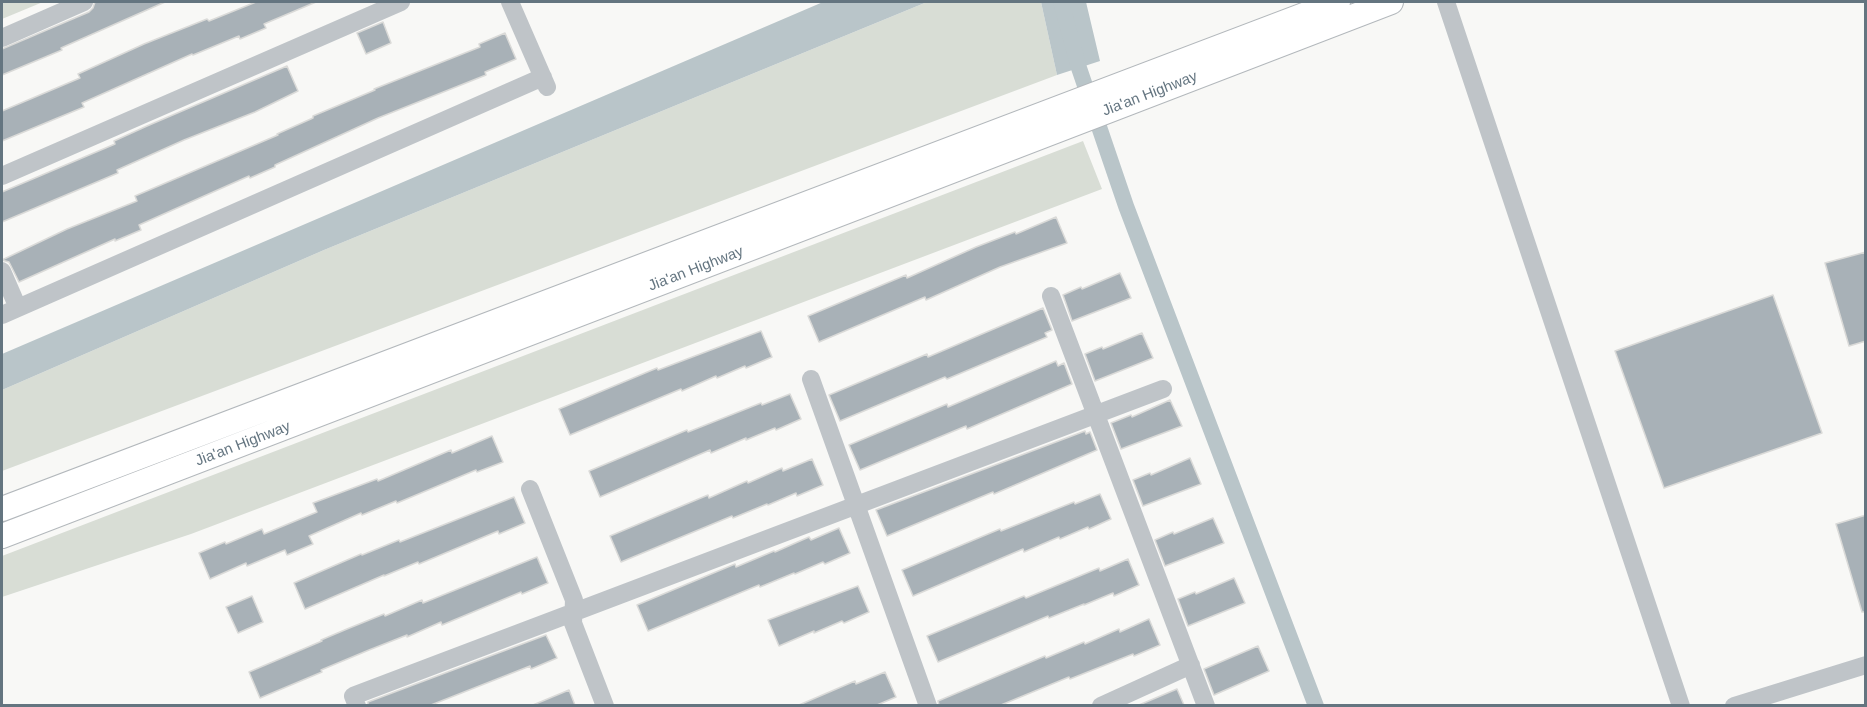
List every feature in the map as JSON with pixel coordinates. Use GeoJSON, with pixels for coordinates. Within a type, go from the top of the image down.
{"type":"FeatureCollection","features":[{"type":"Feature","properties":{"kind":"main road","name":"Jia'an Highway"},"geometry":{"type":"LineString","coordinates":[[1115,97],[1338,2]]}},
{"type":"Feature","properties":{"kind":"main road","name":"Jia'an Highway"},"geometry":{"type":"LineString","coordinates":[[2,509],[1115,97],[1391,2]]}},
{"type":"Feature","properties":{"kind":"main road","name":"Jia'an Highway"},"geometry":{"type":"LineString","coordinates":[[2,536],[1064,116]]}},
{"type":"Feature","properties":{"kind":"street"},"geometry":{"type":"LineString","coordinates":[[2,38],[84,2]]}},
{"type":"Feature","properties":{"kind":"street"},"geometry":{"type":"LineString","coordinates":[[2,176],[401,2]]}},
{"type":"Feature","properties":{"kind":"street"},"geometry":{"type":"LineString","coordinates":[[2,271],[10,312],[545,82],[510,2]]}},
{"type":"Feature","properties":{"kind":"street"},"geometry":{"type":"LineString","coordinates":[[1446,2],[1681,705]]}},
{"type":"Feature","properties":{"kind":"street"},"geometry":{"type":"LineString","coordinates":[[1051,296],[1206,705]]}},
{"type":"Feature","properties":{"kind":"street"},"geometry":{"type":"LineString","coordinates":[[811,379],[928,705]]}},
{"type":"Feature","properties":{"kind":"street"},"geometry":{"type":"LineString","coordinates":[[357,705],[353,696],[574,610],[1163,388]]}},
{"type":"Feature","properties":{"kind":"street"},"geometry":{"type":"LineString","coordinates":[[530,489],[574,600],[573,623],[605,705]]}},
{"type":"Feature","properties":{"kind":"street"},"geometry":{"type":"LineString","coordinates":[[1101,705],[1191,665]]}},
{"type":"Feature","properties":{"kind":"street"},"geometry":{"type":"LineString","coordinates":[[1734,705],[1866,665]]}},
{"type":"Feature","properties":{"kind":"shaded area"},"geometry":{"type":"Polygon","coordinates":[[[2,2],[43,2],[2,19],[2,2]]]}},
{"type":"Feature","properties":{"kind":"shaded area"},"geometry":{"type":"Polygon","coordinates":[[[823,2],[927,2],[324,250],[2,390],[2,354],[823,2]]]}},
{"type":"Feature","properties":{"kind":"shaded area"},"geometry":{"type":"Polygon","coordinates":[[[927,2],[1041,2],[1057,75],[2,471],[2,390],[324,250],[927,2]]]}},
{"type":"Feature","properties":{"kind":"shaded area"},"geometry":{"type":"Polygon","coordinates":[[[1041,2],[1086,2],[1100,61],[1057,75],[1041,2]]]}},
{"type":"Feature","properties":{"kind":"shaded area"},"geometry":{"type":"Polygon","coordinates":[[[1083,141],[1102,189],[191,534],[2,597],[2,556],[1083,141]]]}},
{"type":"Feature","properties":{"kind":"building"},"geometry":{"type":"Polygon","coordinates":[[[95,2],[165,2],[2,75],[2,49],[89,12],[95,2]]]}},
{"type":"Feature","properties":{"kind":"building"},"geometry":{"type":"Polygon","coordinates":[[[256,2],[316,2],[264,24],[266,28],[192,54],[82,103],[84,107],[2,141],[2,111],[80,78],[78,74],[144,44],[256,2]]]}},
{"type":"Feature","properties":{"kind":"building"},"geometry":{"type":"Polygon","coordinates":[[[383,22],[391,43],[366,54],[357,33],[383,22]]]}},
{"type":"Feature","properties":{"kind":"building"},"geometry":{"type":"Polygon","coordinates":[[[505,33],[516,59],[485,72],[486,75],[378,118],[275,165],[275,167],[250,178],[249,176],[139,225],[141,230],[115,241],[115,239],[19,282],[9,262],[2,260],[67,229],[137,201],[135,196],[278,135],[313,116],[374,89],[480,47],[479,44],[505,33]]]}},
{"type":"Feature","properties":{"kind":"building"},"geometry":{"type":"Polygon","coordinates":[[[287,66],[298,91],[255,112],[117,170],[118,173],[2,222],[2,192],[287,66]]]}},
{"type":"Feature","properties":{"kind":"building"},"geometry":{"type":"Polygon","coordinates":[[[1056,217],[1067,243],[1000,267],[926,300],[925,297],[819,342],[808,316],[1056,217]]]}},
{"type":"Feature","properties":{"kind":"building"},"geometry":{"type":"Polygon","coordinates":[[[1866,252],[1866,341],[1849,346],[1825,263],[1866,252]]]}},
{"type":"Feature","properties":{"kind":"building"},"geometry":{"type":"Polygon","coordinates":[[[1120,273],[1131,298],[1072,321],[1063,295],[1120,273]]]}},
{"type":"Feature","properties":{"kind":"building"},"geometry":{"type":"Polygon","coordinates":[[[1773,295],[1822,433],[1664,488],[1615,351],[1773,295]]]}},
{"type":"Feature","properties":{"kind":"building"},"geometry":{"type":"Polygon","coordinates":[[[1043,308],[1052,330],[1045,333],[1047,337],[840,421],[829,395],[927,354],[928,357],[1043,308]]]}},
{"type":"Feature","properties":{"kind":"building"},"geometry":{"type":"Polygon","coordinates":[[[761,331],[772,357],[717,378],[716,376],[682,391],[681,389],[570,435],[559,409],[657,368],[658,370],[761,331]]]}},
{"type":"Feature","properties":{"kind":"building"},"geometry":{"type":"Polygon","coordinates":[[[1142,333],[1153,358],[1095,381],[1085,354],[1142,333]]]}},
{"type":"Feature","properties":{"kind":"building"},"geometry":{"type":"Polygon","coordinates":[[[1056,361],[1058,366],[1064,363],[1072,384],[967,429],[966,426],[860,470],[849,445],[947,404],[948,407],[1056,361]]]}},
{"type":"Feature","properties":{"kind":"building"},"geometry":{"type":"Polygon","coordinates":[[[790,394],[801,419],[711,453],[710,450],[600,497],[589,471],[687,430],[688,432],[790,394]]]}},
{"type":"Feature","properties":{"kind":"building"},"geometry":{"type":"Polygon","coordinates":[[[1170,400],[1182,426],[1121,449],[1111,423],[1131,415],[1132,417],[1170,400]]]}},
{"type":"Feature","properties":{"kind":"building"},"geometry":{"type":"Polygon","coordinates":[[[1085,431],[1086,434],[1090,432],[1097,450],[887,536],[876,510],[1085,431]]]}},
{"type":"Feature","properties":{"kind":"building"},"geometry":{"type":"Polygon","coordinates":[[[492,436],[503,462],[477,472],[476,470],[397,503],[396,501],[362,515],[361,513],[309,536],[313,544],[287,555],[285,550],[247,566],[246,563],[210,579],[199,553],[262,529],[264,534],[317,512],[313,503],[377,479],[378,481],[451,450],[452,453],[492,436]]]}},
{"type":"Feature","properties":{"kind":"building"},"geometry":{"type":"Polygon","coordinates":[[[1190,458],[1201,484],[1143,506],[1133,480],[1150,473],[1151,475],[1190,458]]]}},
{"type":"Feature","properties":{"kind":"building"},"geometry":{"type":"Polygon","coordinates":[[[812,459],[823,485],[733,518],[732,516],[621,562],[610,536],[708,495],[709,498],[747,481],[748,483],[782,468],[783,471],[812,459]]]}},
{"type":"Feature","properties":{"kind":"building"},"geometry":{"type":"Polygon","coordinates":[[[1100,494],[1111,519],[1024,552],[1023,549],[913,596],[902,570],[1000,529],[1001,531],[1100,494]]]}},
{"type":"Feature","properties":{"kind":"building"},"geometry":{"type":"Polygon","coordinates":[[[514,497],[525,523],[499,534],[498,531],[419,564],[418,562],[384,575],[305,609],[294,583],[361,554],[399,540],[400,542],[514,497]]]}},
{"type":"Feature","properties":{"kind":"building"},"geometry":{"type":"Polygon","coordinates":[[[1866,515],[1866,612],[1862,612],[1836,524],[1866,515]]]}},
{"type":"Feature","properties":{"kind":"building"},"geometry":{"type":"Polygon","coordinates":[[[1213,518],[1224,543],[1165,566],[1155,540],[1213,518]]]}},
{"type":"Feature","properties":{"kind":"building"},"geometry":{"type":"Polygon","coordinates":[[[839,528],[850,553],[760,587],[759,585],[648,631],[637,605],[735,564],[736,567],[809,537],[811,540],[839,528]]]}},
{"type":"Feature","properties":{"kind":"building"},"geometry":{"type":"Polygon","coordinates":[[[537,557],[548,583],[442,625],[441,622],[369,650],[260,698],[249,672],[384,614],[385,616],[422,600],[423,603],[537,557]]]}},
{"type":"Feature","properties":{"kind":"building"},"geometry":{"type":"Polygon","coordinates":[[[1128,559],[1139,585],[1114,596],[1113,593],[1049,618],[1048,616],[938,662],[927,636],[1024,596],[1026,598],[1099,568],[1100,571],[1128,559]]]}},
{"type":"Feature","properties":{"kind":"building"},"geometry":{"type":"Polygon","coordinates":[[[1234,578],[1245,603],[1188,626],[1178,599],[1234,578]]]}},
{"type":"Feature","properties":{"kind":"building"},"geometry":{"type":"Polygon","coordinates":[[[858,586],[869,612],[779,646],[768,620],[858,586]]]}},
{"type":"Feature","properties":{"kind":"building"},"geometry":{"type":"Polygon","coordinates":[[[252,596],[263,622],[238,633],[226,607],[252,596]]]}},
{"type":"Feature","properties":{"kind":"building"},"geometry":{"type":"Polygon","coordinates":[[[1149,619],[1160,645],[1134,656],[1133,654],[1070,679],[1069,677],[1001,705],[939,705],[938,701],[1045,656],[1046,658],[1084,642],[1085,644],[1119,629],[1120,632],[1149,619]]]}},
{"type":"Feature","properties":{"kind":"building"},"geometry":{"type":"Polygon","coordinates":[[[546,635],[557,658],[531,669],[530,666],[431,705],[368,705],[368,702],[546,635]]]}},
{"type":"Feature","properties":{"kind":"building"},"geometry":{"type":"Polygon","coordinates":[[[1258,646],[1269,671],[1214,695],[1204,669],[1258,646]]]}},
{"type":"Feature","properties":{"kind":"building"},"geometry":{"type":"Polygon","coordinates":[[[885,672],[896,697],[877,705],[799,705],[855,681],[856,684],[885,672]]]}},
{"type":"Feature","properties":{"kind":"building"},"geometry":{"type":"Polygon","coordinates":[[[1177,689],[1184,705],[1139,705],[1177,689]]]}},
{"type":"Feature","properties":{"kind":"building"},"geometry":{"type":"Polygon","coordinates":[[[569,690],[575,705],[533,705],[569,690]]]}},
{"type":"Feature","properties":{"kind":"waterway"},"geometry":{"type":"LineString","coordinates":[[1061,2],[1079,68],[1126,206],[1316,706]]}}]}
